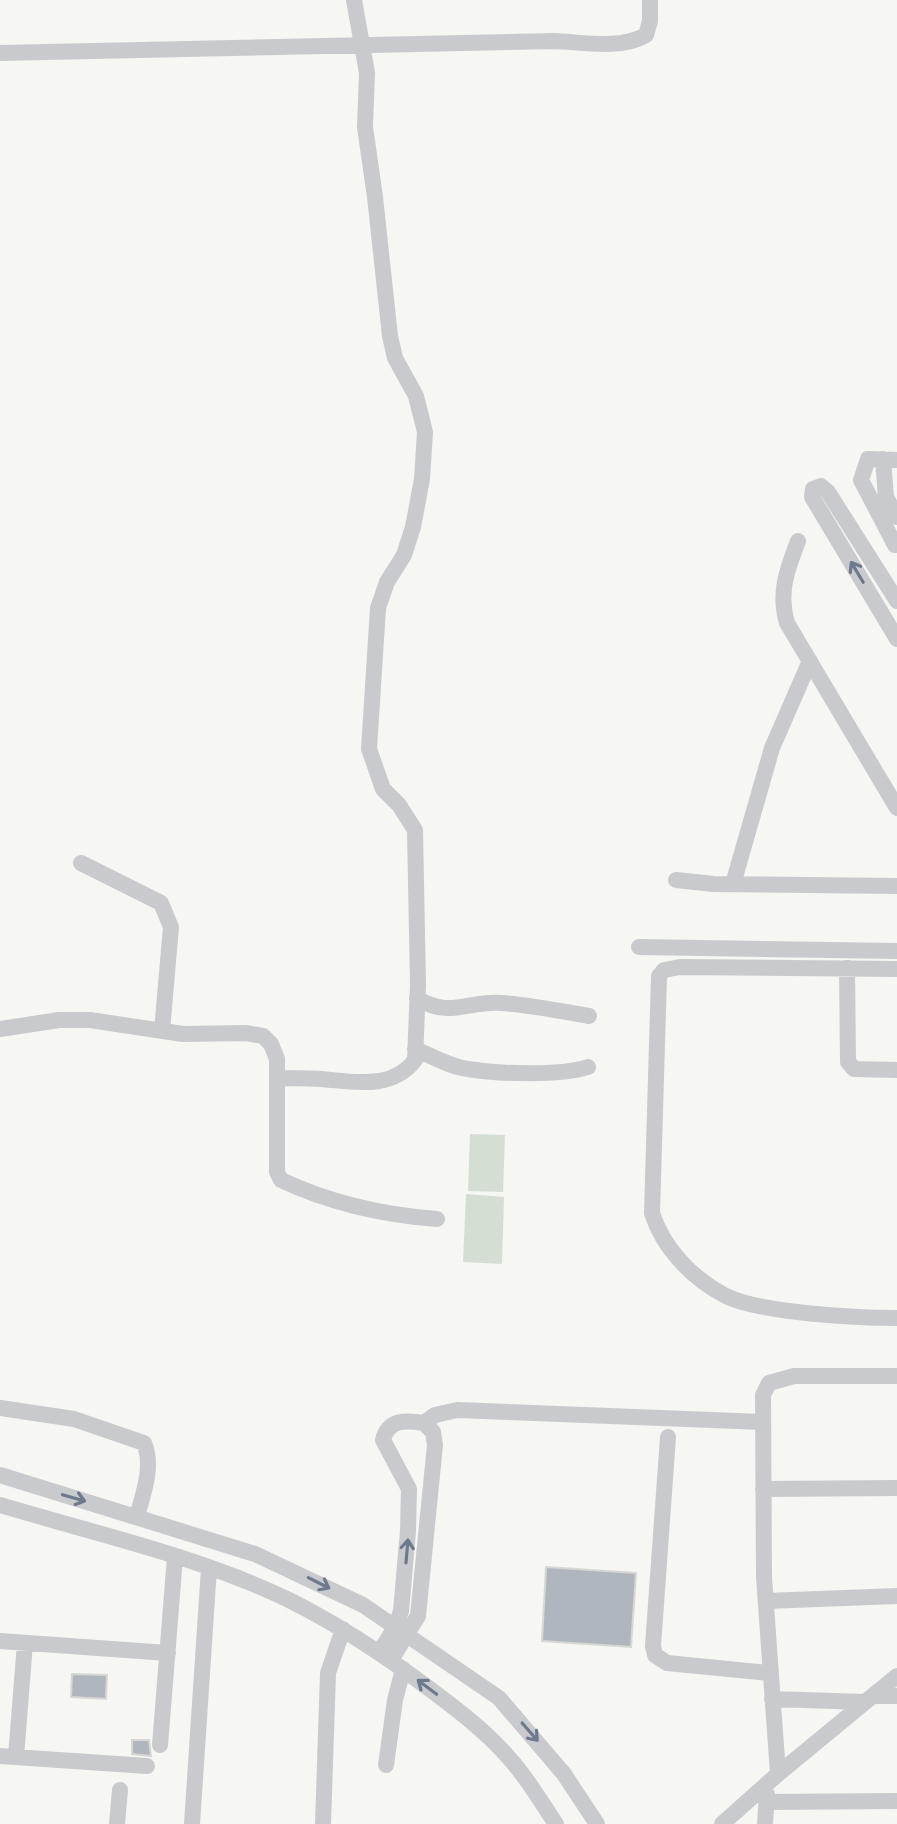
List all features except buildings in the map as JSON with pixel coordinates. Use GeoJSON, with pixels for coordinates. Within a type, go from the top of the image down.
{"type":"FeatureCollection","features":[{"type":"Feature","properties":{"kind":"street"},"geometry":{"type":"LineString","coordinates":[[277,1078],[353,1083],[381,1081],[396,1077],[415,1060],[415,830],[399,805],[383,789],[369,749],[378,608],[387,582],[404,555],[413,527],[422,479],[425,432],[416,396],[395,358],[390,336],[365,127],[367,73],[354,0]]}},
{"type":"Feature","properties":{"kind":"street"},"geometry":{"type":"LineString","coordinates":[[0,53],[363,44],[620,43],[646,35],[650,0]]}},
{"type":"Feature","properties":{"kind":"street"},"geometry":{"type":"LineString","coordinates":[[897,517],[886,497],[890,460],[868,459],[861,480],[897,545]]}},
{"type":"Feature","properties":{"kind":"street"},"geometry":{"type":"LineString","coordinates":[[897,601],[828,492],[821,486],[813,489],[812,497],[897,639]]}},
{"type":"Feature","properties":{"kind":"street"},"geometry":{"type":"LineString","coordinates":[[798,541],[784,577],[782,607],[787,623],[897,808]]}},
{"type":"Feature","properties":{"kind":"street"},"geometry":{"type":"LineString","coordinates":[[733,884],[772,748],[810,661]]}},
{"type":"Feature","properties":{"kind":"street"},"geometry":{"type":"LineString","coordinates":[[81,863],[161,903],[166,913],[171,927],[162,1031]]}},
{"type":"Feature","properties":{"kind":"street"},"geometry":{"type":"LineString","coordinates":[[676,880],[733,884],[897,886]]}},
{"type":"Feature","properties":{"kind":"street"},"geometry":{"type":"LineString","coordinates":[[639,947],[897,951]]}},
{"type":"Feature","properties":{"kind":"street"},"geometry":{"type":"LineString","coordinates":[[897,969],[680,967],[664,970],[659,976],[652,1213],[669,1248],[701,1280],[727,1297],[777,1309],[897,1318]]}},
{"type":"Feature","properties":{"kind":"street"},"geometry":{"type":"LineString","coordinates":[[847,968],[848,1062],[851,1067],[897,1070]]}},
{"type":"Feature","properties":{"kind":"street"},"geometry":{"type":"LineString","coordinates":[[417,998],[432,1007],[443,1009],[460,1009],[476,1003],[501,1003],[589,1016]]}},
{"type":"Feature","properties":{"kind":"street"},"geometry":{"type":"LineString","coordinates":[[0,1029],[59,1020],[90,1020],[183,1034],[246,1033],[263,1036],[271,1044],[277,1059],[277,1172],[281,1180],[390,1216],[437,1219]]}},
{"type":"Feature","properties":{"kind":"street"},"geometry":{"type":"LineString","coordinates":[[415,1049],[467,1069],[554,1074],[588,1067]]}},
{"type":"Feature","properties":{"kind":"street"},"geometry":{"type":"LineString","coordinates":[[765,1824],[773,1778],[763,1489],[763,1395],[769,1383],[794,1376],[897,1376]]}},
{"type":"Feature","properties":{"kind":"street"},"geometry":{"type":"LineString","coordinates":[[0,1408],[74,1419],[144,1443],[149,1456],[149,1470],[137,1517]]}},
{"type":"Feature","properties":{"kind":"street"},"geometry":{"type":"LineString","coordinates":[[386,1765],[395,1700],[391,1660],[402,1630],[409,1489],[383,1440],[391,1425],[398,1421],[424,1423],[435,1415],[457,1410],[762,1422]]}},
{"type":"Feature","properties":{"kind":"street"},"geometry":{"type":"LineString","coordinates":[[402,1630],[418,1616],[435,1445],[433,1432],[424,1423]]}},
{"type":"Feature","properties":{"kind":"street"},"geometry":{"type":"LineString","coordinates":[[668,1437],[653,1646],[655,1655],[667,1663],[770,1673]]}},
{"type":"Feature","properties":{"kind":"street"},"geometry":{"type":"LineString","coordinates":[[0,1475],[255,1554],[363,1605],[499,1698],[564,1774],[597,1824]]}},
{"type":"Feature","properties":{"kind":"street"},"geometry":{"type":"LineString","coordinates":[[763,1489],[897,1488]]}},
{"type":"Feature","properties":{"kind":"street"},"geometry":{"type":"LineString","coordinates":[[0,1505],[209,1568],[287,1599],[343,1629],[391,1660],[490,1738],[525,1777],[556,1824]]}},
{"type":"Feature","properties":{"kind":"street"},"geometry":{"type":"LineString","coordinates":[[160,1745],[175,1557]]}},
{"type":"Feature","properties":{"kind":"street"},"geometry":{"type":"LineString","coordinates":[[192,1824],[209,1568]]}},
{"type":"Feature","properties":{"kind":"street"},"geometry":{"type":"LineString","coordinates":[[766,1601],[897,1596]]}},
{"type":"Feature","properties":{"kind":"street"},"geometry":{"type":"LineString","coordinates":[[323,1824],[328,1673],[343,1629]]}},
{"type":"Feature","properties":{"kind":"street"},"geometry":{"type":"LineString","coordinates":[[0,1641],[168,1653]]}},
{"type":"Feature","properties":{"kind":"street"},"geometry":{"type":"LineString","coordinates":[[25,1643],[8,1756],[147,1766]]}},
{"type":"Feature","properties":{"kind":"street"},"geometry":{"type":"LineString","coordinates":[[722,1824],[897,1676]]}},
{"type":"Feature","properties":{"kind":"street"},"geometry":{"type":"LineString","coordinates":[[772,1699],[897,1696]]}},
{"type":"Feature","properties":{"kind":"street"},"geometry":{"type":"LineString","coordinates":[[117,1824],[120,1790]]}},
{"type":"Feature","properties":{"kind":"street"},"geometry":{"type":"LineString","coordinates":[[767,1802],[897,1801]]}},
{"type":"Feature","properties":{"kind":"shaded area"},"geometry":{"type":"Polygon","coordinates":[[[470,1134],[505,1135],[503,1192],[468,1191],[470,1134]]]}},
{"type":"Feature","properties":{"kind":"shaded area"},"geometry":{"type":"Polygon","coordinates":[[[466,1194],[504,1197],[502,1264],[463,1262],[466,1194]]]}}]}
